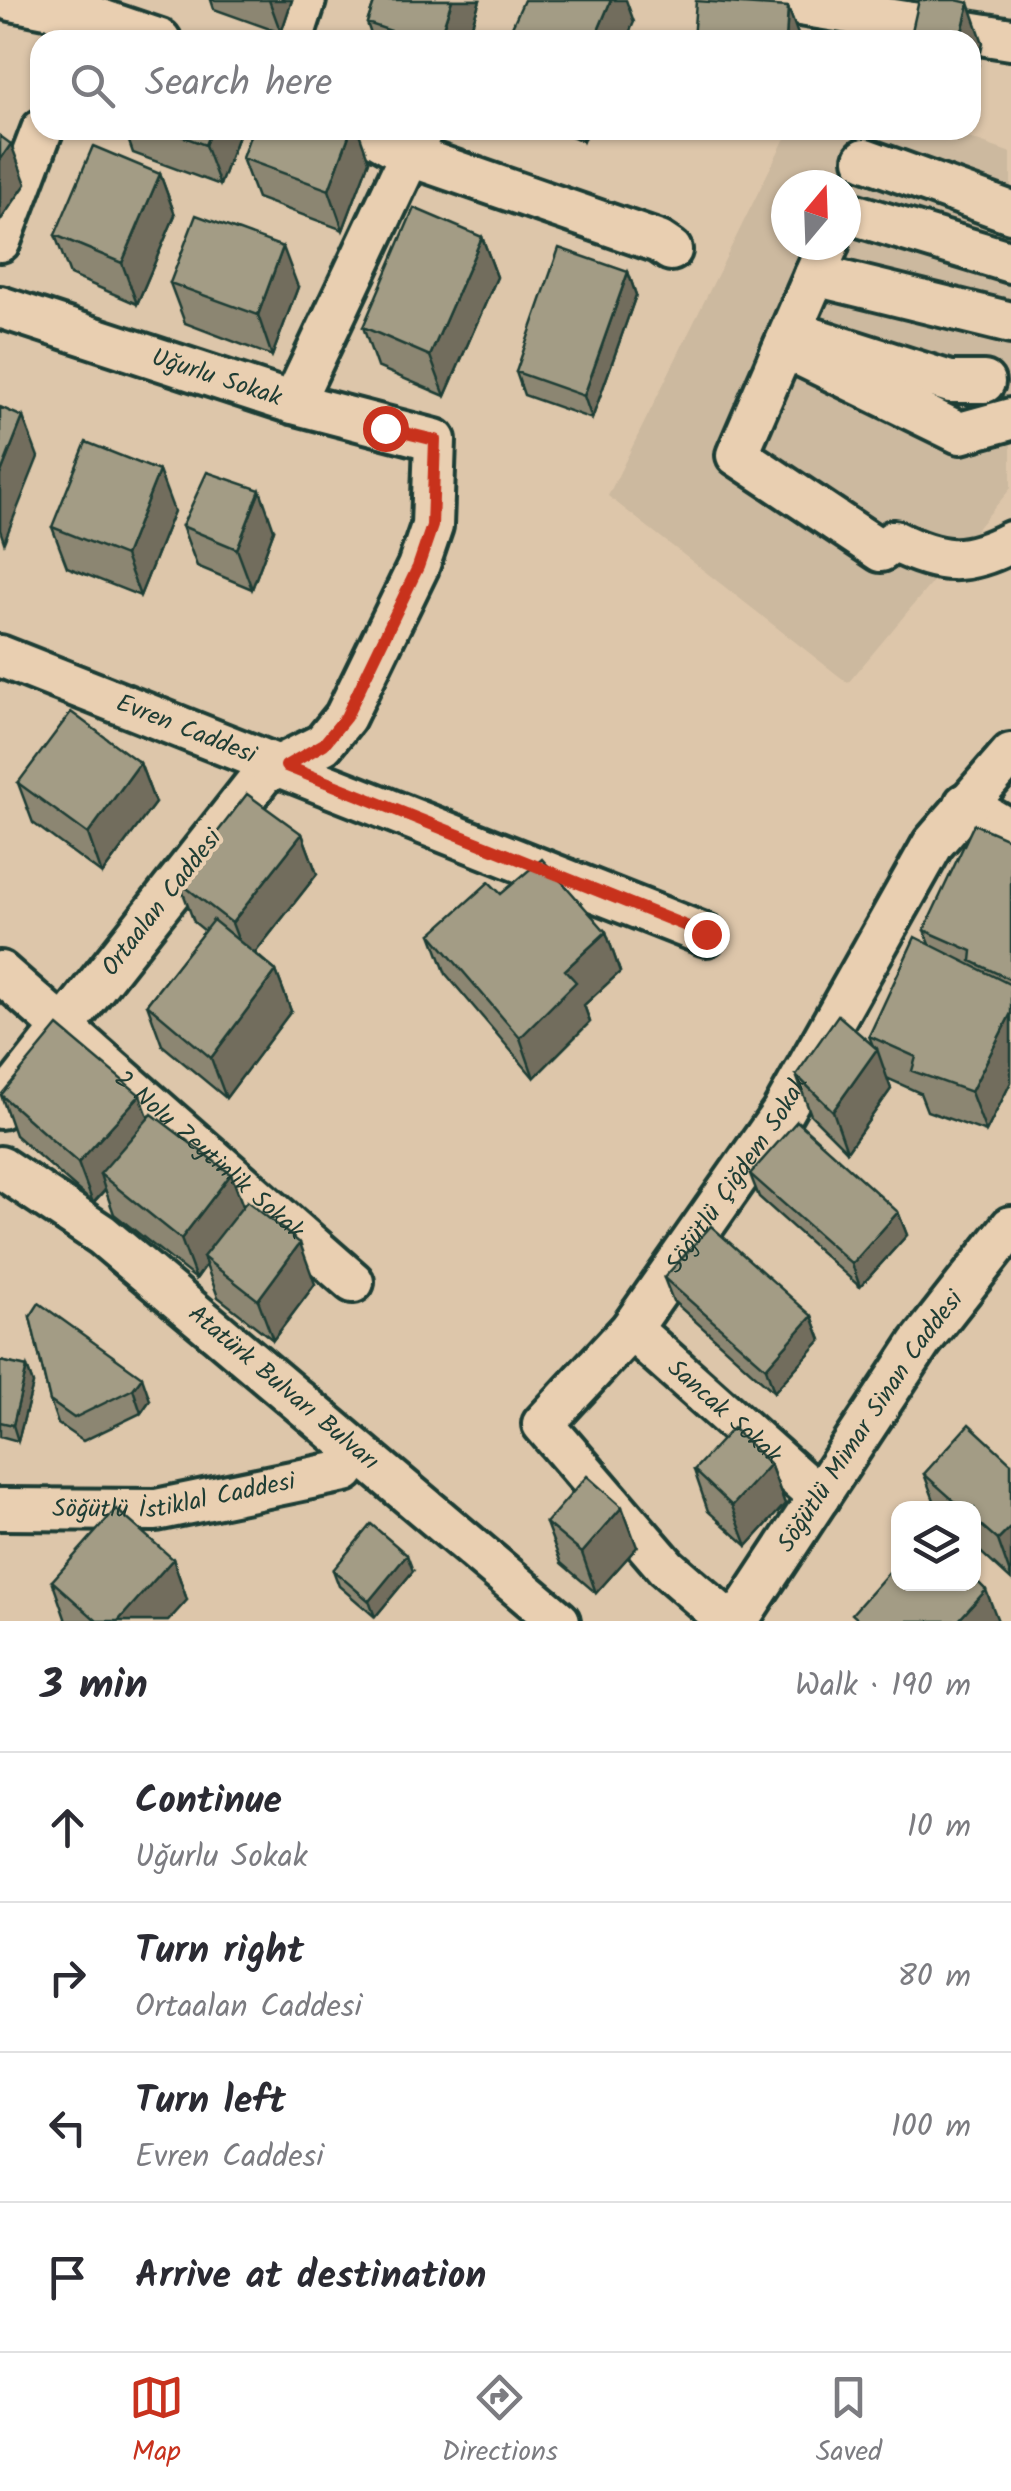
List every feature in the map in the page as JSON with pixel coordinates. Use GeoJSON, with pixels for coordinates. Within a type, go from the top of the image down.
{"type":"FeatureCollection","features":[{"type":"Feature","properties":{"kind":"street"},"geometry":{"type":"LineString","coordinates":[[11,0],[81,27]]}},
{"type":"Feature","properties":{"kind":"street"},"geometry":{"type":"LineString","coordinates":[[295,30],[304,0]]}},
{"type":"Feature","properties":{"kind":"street"},"geometry":{"type":"LineString","coordinates":[[769,0],[955,30]]}},
{"type":"Feature","properties":{"kind":"street"},"geometry":{"type":"LineString","coordinates":[[981,34],[1011,39]]}},
{"type":"Feature","properties":{"kind":"street"},"geometry":{"type":"LineString","coordinates":[[0,241],[38,140]]}},
{"type":"Feature","properties":{"kind":"street"},"geometry":{"type":"LineString","coordinates":[[293,403],[416,143],[671,250]]}},
{"type":"Feature","properties":{"kind":"street"},"geometry":{"type":"LineString","coordinates":[[860,170],[871,145],[1011,212]]}},
{"type":"Feature","properties":{"kind":"street"},"geometry":{"type":"LineString","coordinates":[[861,217],[1011,262]]}},
{"type":"Feature","properties":{"kind":"street"},"geometry":{"type":"LineString","coordinates":[[996,550],[944,560],[894,541],[881,551],[737,455],[822,260],[1011,322]]}},
{"type":"Feature","properties":{"kind":"street","name":"Uğurlu Sokak"},"geometry":{"type":"LineString","coordinates":[[0,307],[293,403],[435,440]]}},
{"type":"Feature","properties":{"kind":"street"},"geometry":{"type":"LineString","coordinates":[[787,339],[950,382],[984,382]]}},
{"type":"Feature","properties":{"kind":"street"},"geometry":{"type":"LineString","coordinates":[[787,339],[960,432],[1011,419]]}},
{"type":"Feature","properties":{"kind":"street","name":"Ortaalan Caddesi"},"geometry":{"type":"LineString","coordinates":[[0,1108],[263,774],[324,744],[346,717],[418,567],[432,526],[435,440]]}},
{"type":"Feature","properties":{"kind":"street","name":"Evren Caddesi"},"geometry":{"type":"LineString","coordinates":[[0,656],[706,934]]}},
{"type":"Feature","properties":{"kind":"street","name":"Söğütlü Çiğdem Sokak"},"geometry":{"type":"LineString","coordinates":[[728,1621],[666,1568],[543,1424],[632,1329],[782,1113],[904,890],[965,804],[1011,754]]}},
{"type":"Feature","properties":{"kind":"street"},"geometry":{"type":"LineString","coordinates":[[965,804],[1011,831]]}},
{"type":"Feature","properties":{"kind":"street","name":"2 Nolu Zeytinlik Sokak"},"geometry":{"type":"LineString","coordinates":[[0,972],[353,1282]]}},
{"type":"Feature","properties":{"kind":"street","name":"Atatürk Bulvarı Bulvarı"},"geometry":{"type":"LineString","coordinates":[[0,1166],[102,1235],[559,1621]]}},
{"type":"Feature","properties":{"kind":"street","name":"Atatürk Bulvarı Bulvarı"},"geometry":{"type":"LineString","coordinates":[[0,1191],[98,1261],[522,1621]]}},
{"type":"Feature","properties":{"kind":"street","name":"Söğütlü Mimar Sinan Caddesi"},"geometry":{"type":"LineString","coordinates":[[737,1621],[920,1342],[1011,1226]]}},
{"type":"Feature","properties":{"kind":"street","name":"Sancak Sokak"},"geometry":{"type":"LineString","coordinates":[[632,1329],[819,1496]]}},
{"type":"Feature","properties":{"kind":"street","name":"Söğütlü İstiklal Caddesi"},"geometry":{"type":"LineString","coordinates":[[0,1509],[156,1510],[345,1471]]}},
{"type":"Feature","properties":{"kind":"shaded area"},"geometry":{"type":"Polygon","coordinates":[[[784,140],[974,140],[1011,153],[1011,488],[848,683],[608,496],[784,140]]]}},
{"type":"Feature","properties":{"kind":"building"},"geometry":{"type":"Polygon","coordinates":[[[375,0],[452,0],[442,30],[388,30],[367,23],[375,0]]]}},
{"type":"Feature","properties":{"kind":"building"},"geometry":{"type":"Polygon","coordinates":[[[524,0],[611,0],[598,30],[510,30],[524,0]]]}},
{"type":"Feature","properties":{"kind":"building"},"geometry":{"type":"Polygon","coordinates":[[[919,0],[969,3],[962,30],[912,30],[919,0]]]}},
{"type":"Feature","properties":{"kind":"building"},"geometry":{"type":"Polygon","coordinates":[[[696,1],[788,7],[787,30],[694,30],[696,1]]]}},
{"type":"Feature","properties":{"kind":"building"},"geometry":{"type":"Polygon","coordinates":[[[0,136],[11,144],[0,160],[0,136]]]}},
{"type":"Feature","properties":{"kind":"building"},"geometry":{"type":"Polygon","coordinates":[[[248,140],[347,140],[329,190],[242,158],[248,140]]]}},
{"type":"Feature","properties":{"kind":"building"},"geometry":{"type":"Polygon","coordinates":[[[93,146],[160,174],[122,263],[55,235],[93,146]]]}},
{"type":"Feature","properties":{"kind":"building"},"geometry":{"type":"Polygon","coordinates":[[[414,208],[482,237],[430,356],[363,327],[414,208]]]}},
{"type":"Feature","properties":{"kind":"building"},"geometry":{"type":"Polygon","coordinates":[[[196,215],[283,247],[258,315],[170,283],[196,215]]]}},
{"type":"Feature","properties":{"kind":"building"},"geometry":{"type":"Polygon","coordinates":[[[559,248],[628,272],[584,396],[516,372],[559,248]]]}},
{"type":"Feature","properties":{"kind":"building"},"geometry":{"type":"Polygon","coordinates":[[[0,407],[23,417],[0,475],[0,407]]]}},
{"type":"Feature","properties":{"kind":"building"},"geometry":{"type":"Polygon","coordinates":[[[86,442],[159,471],[125,556],[52,527],[86,442]]]}},
{"type":"Feature","properties":{"kind":"building"},"geometry":{"type":"Polygon","coordinates":[[[207,472],[260,490],[237,549],[182,526],[207,472]]]}},
{"type":"Feature","properties":{"kind":"building"},"geometry":{"type":"Polygon","coordinates":[[[71,712],[140,763],[88,834],[18,783],[71,712]]]}},
{"type":"Feature","properties":{"kind":"building"},"geometry":{"type":"Polygon","coordinates":[[[247,794],[302,834],[232,923],[179,882],[247,794]]]}},
{"type":"Feature","properties":{"kind":"building"},"geometry":{"type":"Polygon","coordinates":[[[974,824],[1011,840],[1011,980],[971,961],[972,951],[924,930],[974,824]]]}},
{"type":"Feature","properties":{"kind":"building"},"geometry":{"type":"Polygon","coordinates":[[[542,859],[606,932],[565,970],[576,982],[520,1038],[431,934],[489,882],[501,894],[542,859]]]}},
{"type":"Feature","properties":{"kind":"building"},"geometry":{"type":"Polygon","coordinates":[[[213,920],[276,971],[211,1058],[147,1004],[213,920]]]}},
{"type":"Feature","properties":{"kind":"building"},"geometry":{"type":"Polygon","coordinates":[[[915,937],[1011,985],[1011,1013],[971,1092],[912,1071],[916,1057],[869,1036],[915,937]]]}},
{"type":"Feature","properties":{"kind":"building"},"geometry":{"type":"Polygon","coordinates":[[[838,1015],[877,1049],[833,1111],[796,1075],[838,1015]]]}},
{"type":"Feature","properties":{"kind":"building"},"geometry":{"type":"Polygon","coordinates":[[[58,1026],[140,1095],[78,1163],[1,1095],[58,1026]]]}},
{"type":"Feature","properties":{"kind":"building"},"geometry":{"type":"Polygon","coordinates":[[[152,1114],[231,1174],[181,1239],[100,1174],[152,1114]]]}},
{"type":"Feature","properties":{"kind":"building"},"geometry":{"type":"Polygon","coordinates":[[[797,1121],[898,1212],[852,1264],[750,1174],[797,1121]]]}},
{"type":"Feature","properties":{"kind":"building"},"geometry":{"type":"Polygon","coordinates":[[[247,1201],[300,1243],[258,1300],[203,1257],[247,1201]]]}},
{"type":"Feature","properties":{"kind":"building"},"geometry":{"type":"Polygon","coordinates":[[[711,1226],[812,1316],[766,1368],[664,1278],[711,1226]]]}},
{"type":"Feature","properties":{"kind":"building"},"geometry":{"type":"Polygon","coordinates":[[[39,1303],[142,1377],[133,1389],[74,1418],[50,1401],[30,1317],[39,1303]]]}},
{"type":"Feature","properties":{"kind":"building"},"geometry":{"type":"Polygon","coordinates":[[[0,1361],[27,1367],[13,1425],[0,1422],[0,1361]]]}},
{"type":"Feature","properties":{"kind":"building"},"geometry":{"type":"Polygon","coordinates":[[[969,1424],[1011,1463],[1011,1527],[998,1540],[981,1525],[981,1501],[954,1501],[924,1474],[969,1424]]]}},
{"type":"Feature","properties":{"kind":"building"},"geometry":{"type":"Polygon","coordinates":[[[733,1428],[770,1464],[732,1506],[694,1470],[733,1428]]]}},
{"type":"Feature","properties":{"kind":"building"},"geometry":{"type":"Polygon","coordinates":[[[587,1476],[622,1507],[582,1553],[546,1523],[587,1476]]]}},
{"type":"Feature","properties":{"kind":"building"},"geometry":{"type":"Polygon","coordinates":[[[116,1509],[173,1559],[118,1621],[97,1621],[52,1581],[116,1509]]]}},
{"type":"Feature","properties":{"kind":"building"},"geometry":{"type":"Polygon","coordinates":[[[371,1524],[407,1555],[369,1601],[333,1570],[371,1524]]]}},
{"type":"Feature","properties":{"kind":"building"},"geometry":{"type":"Polygon","coordinates":[[[891,1570],[891,1591],[981,1591],[981,1585],[986,1590],[958,1621],[860,1621],[852,1614],[891,1570]]]}},
{"type":"Feature","properties":{"kind":"route"},"geometry":{"type":"LineString","coordinates":[[385,428],[435,440],[432,526],[418,567],[346,717],[324,744],[286,766],[706,934]]}}]}
